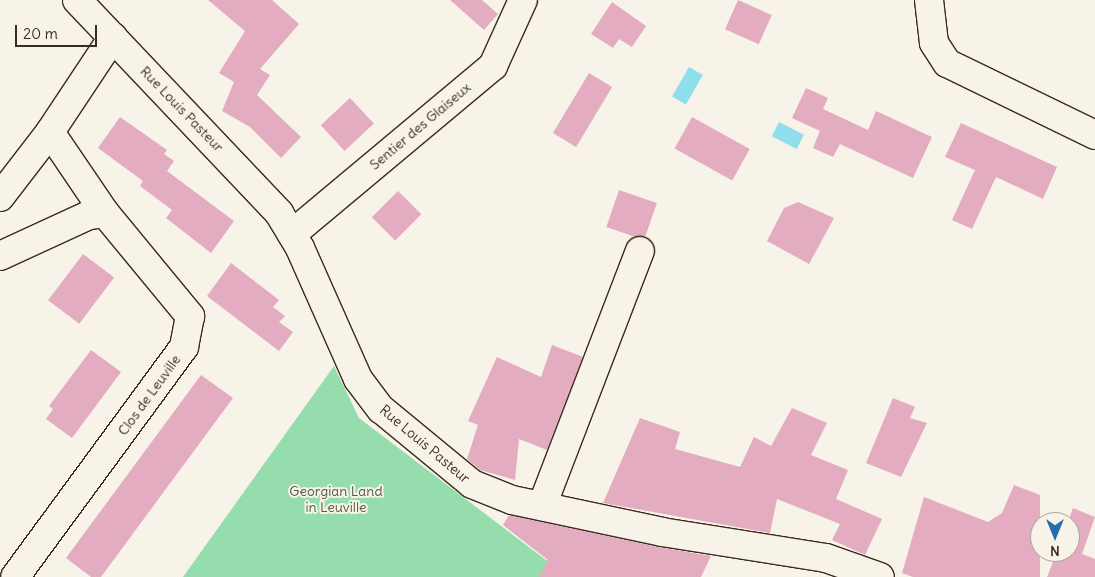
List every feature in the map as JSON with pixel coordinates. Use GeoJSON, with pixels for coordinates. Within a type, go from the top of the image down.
{"type":"FeatureCollection","features":[{"type":"Feature","properties":{"kind":"street","name":"Rue Louis Pasteur"},"geometry":{"type":"LineString","coordinates":[[77,0],[279,213],[292,234],[358,379],[381,409],[472,484],[542,506],[662,532],[826,558],[880,577]]}},
{"type":"Feature","properties":{"kind":"street","name":"Sentier des Glaiseux"},"geometry":{"type":"LineString","coordinates":[[292,234],[493,66],[523,0]]}},
{"type":"Feature","properties":{"kind":"street"},"geometry":{"type":"LineString","coordinates":[[929,0],[934,43],[947,63],[1095,135]]}},
{"type":"Feature","properties":{"kind":"street"},"geometry":{"type":"LineString","coordinates":[[0,197],[50,132],[113,37]]}},
{"type":"Feature","properties":{"kind":"street","name":"Clos de Leuville"},"geometry":{"type":"LineString","coordinates":[[15,577],[184,348],[190,333],[190,316],[105,213],[50,132]]}},
{"type":"Feature","properties":{"kind":"street"},"geometry":{"type":"LineString","coordinates":[[0,256],[89,214],[105,213]]}},
{"type":"Feature","properties":{"kind":"street"},"geometry":{"type":"LineString","coordinates":[[542,506],[640,251]]}},
{"type":"Feature","properties":{"kind":"green space","name":"Georgian Land in Leuville"},"geometry":{"type":"Polygon","coordinates":[[[334,366],[359,418],[546,560],[584,577],[183,577],[334,366]]]}},
{"type":"Feature","properties":{"kind":"water"},"geometry":{"type":"Polygon","coordinates":[[[689,67],[703,75],[686,104],[672,96],[689,67]]]}},
{"type":"Feature","properties":{"kind":"water"},"geometry":{"type":"Polygon","coordinates":[[[779,122],[804,135],[797,149],[772,136],[779,122]]]}},
{"type":"Feature","properties":{"kind":"building"},"geometry":{"type":"Polygon","coordinates":[[[208,0],[272,0],[299,24],[260,69],[270,75],[257,95],[301,137],[281,158],[250,127],[222,111],[234,82],[219,73],[245,31],[208,0]]]}},
{"type":"Feature","properties":{"kind":"building"},"geometry":{"type":"Polygon","coordinates":[[[450,0],[482,0],[498,14],[484,30],[450,0]]]}},
{"type":"Feature","properties":{"kind":"building"},"geometry":{"type":"Polygon","coordinates":[[[738,0],[772,15],[759,44],[725,29],[738,0]]]}},
{"type":"Feature","properties":{"kind":"building"},"geometry":{"type":"Polygon","coordinates":[[[612,2],[646,26],[632,47],[619,39],[613,48],[591,34],[612,2]]]}},
{"type":"Feature","properties":{"kind":"building"},"geometry":{"type":"Polygon","coordinates":[[[589,73],[612,87],[576,147],[553,133],[589,73]]]}},
{"type":"Feature","properties":{"kind":"building"},"geometry":{"type":"Polygon","coordinates":[[[806,88],[828,98],[823,109],[868,130],[876,111],[932,137],[913,178],[840,144],[833,157],[813,148],[820,131],[792,118],[806,88]]]}},
{"type":"Feature","properties":{"kind":"building"},"geometry":{"type":"Polygon","coordinates":[[[350,98],[374,124],[345,151],[321,125],[350,98]]]}},
{"type":"Feature","properties":{"kind":"building"},"geometry":{"type":"Polygon","coordinates":[[[120,117],[167,150],[164,154],[174,161],[167,171],[234,221],[211,253],[166,218],[172,210],[140,186],[143,181],[98,148],[120,117]]]}},
{"type":"Feature","properties":{"kind":"building"},"geometry":{"type":"Polygon","coordinates":[[[692,117],[750,149],[732,180],[675,148],[692,117]]]}},
{"type":"Feature","properties":{"kind":"building"},"geometry":{"type":"Polygon","coordinates":[[[961,123],[1057,167],[1043,199],[996,177],[972,229],[952,220],[975,170],[945,157],[961,123]]]}},
{"type":"Feature","properties":{"kind":"building"},"geometry":{"type":"Polygon","coordinates":[[[619,190],[657,203],[644,240],[606,227],[619,190]]]}},
{"type":"Feature","properties":{"kind":"building"},"geometry":{"type":"Polygon","coordinates":[[[398,191],[421,214],[395,240],[372,217],[398,191]]]}},
{"type":"Feature","properties":{"kind":"building"},"geometry":{"type":"Polygon","coordinates":[[[798,202],[834,218],[809,264],[767,241],[784,208],[798,202]]]}},
{"type":"Feature","properties":{"kind":"building"},"geometry":{"type":"Polygon","coordinates":[[[83,254],[114,277],[79,324],[48,300],[83,254]]]}},
{"type":"Feature","properties":{"kind":"building"},"geometry":{"type":"Polygon","coordinates":[[[231,263],[279,300],[273,307],[285,316],[279,322],[293,332],[279,351],[207,296],[231,263]]]}},
{"type":"Feature","properties":{"kind":"building"},"geometry":{"type":"Polygon","coordinates":[[[552,345],[583,357],[547,450],[519,439],[515,480],[480,470],[467,459],[478,425],[468,421],[497,357],[541,377],[552,345]]]}},
{"type":"Feature","properties":{"kind":"building"},"geometry":{"type":"Polygon","coordinates":[[[91,350],[121,372],[72,438],[46,419],[53,409],[49,406],[91,350]]]}},
{"type":"Feature","properties":{"kind":"building"},"geometry":{"type":"Polygon","coordinates":[[[201,375],[233,398],[101,577],[91,577],[66,558],[201,375]]]}},
{"type":"Feature","properties":{"kind":"building"},"geometry":{"type":"Polygon","coordinates":[[[893,398],[915,407],[910,418],[927,423],[901,477],[866,463],[893,398]]]}},
{"type":"Feature","properties":{"kind":"building"},"geometry":{"type":"Polygon","coordinates":[[[792,408],[827,423],[811,455],[848,470],[836,499],[882,519],[865,555],[832,540],[840,524],[777,499],[770,533],[603,503],[640,418],[680,432],[675,449],[740,467],[754,437],[771,446],[792,408]]]}},
{"type":"Feature","properties":{"kind":"building"},"geometry":{"type":"Polygon","coordinates":[[[1014,485],[1040,495],[1040,512],[1030,512],[1030,562],[1040,562],[1040,577],[913,577],[902,573],[924,497],[988,522],[1002,513],[1014,485]]]}},
{"type":"Feature","properties":{"kind":"building"},"geometry":{"type":"Polygon","coordinates":[[[1073,508],[1095,517],[1082,554],[1095,559],[1095,577],[1047,577],[1053,562],[1080,562],[1080,512],[1072,512],[1073,508]]]}},
{"type":"Feature","properties":{"kind":"building"},"geometry":{"type":"Polygon","coordinates":[[[509,515],[659,547],[711,556],[701,577],[539,577],[548,560],[503,525],[509,515]]]}}]}
